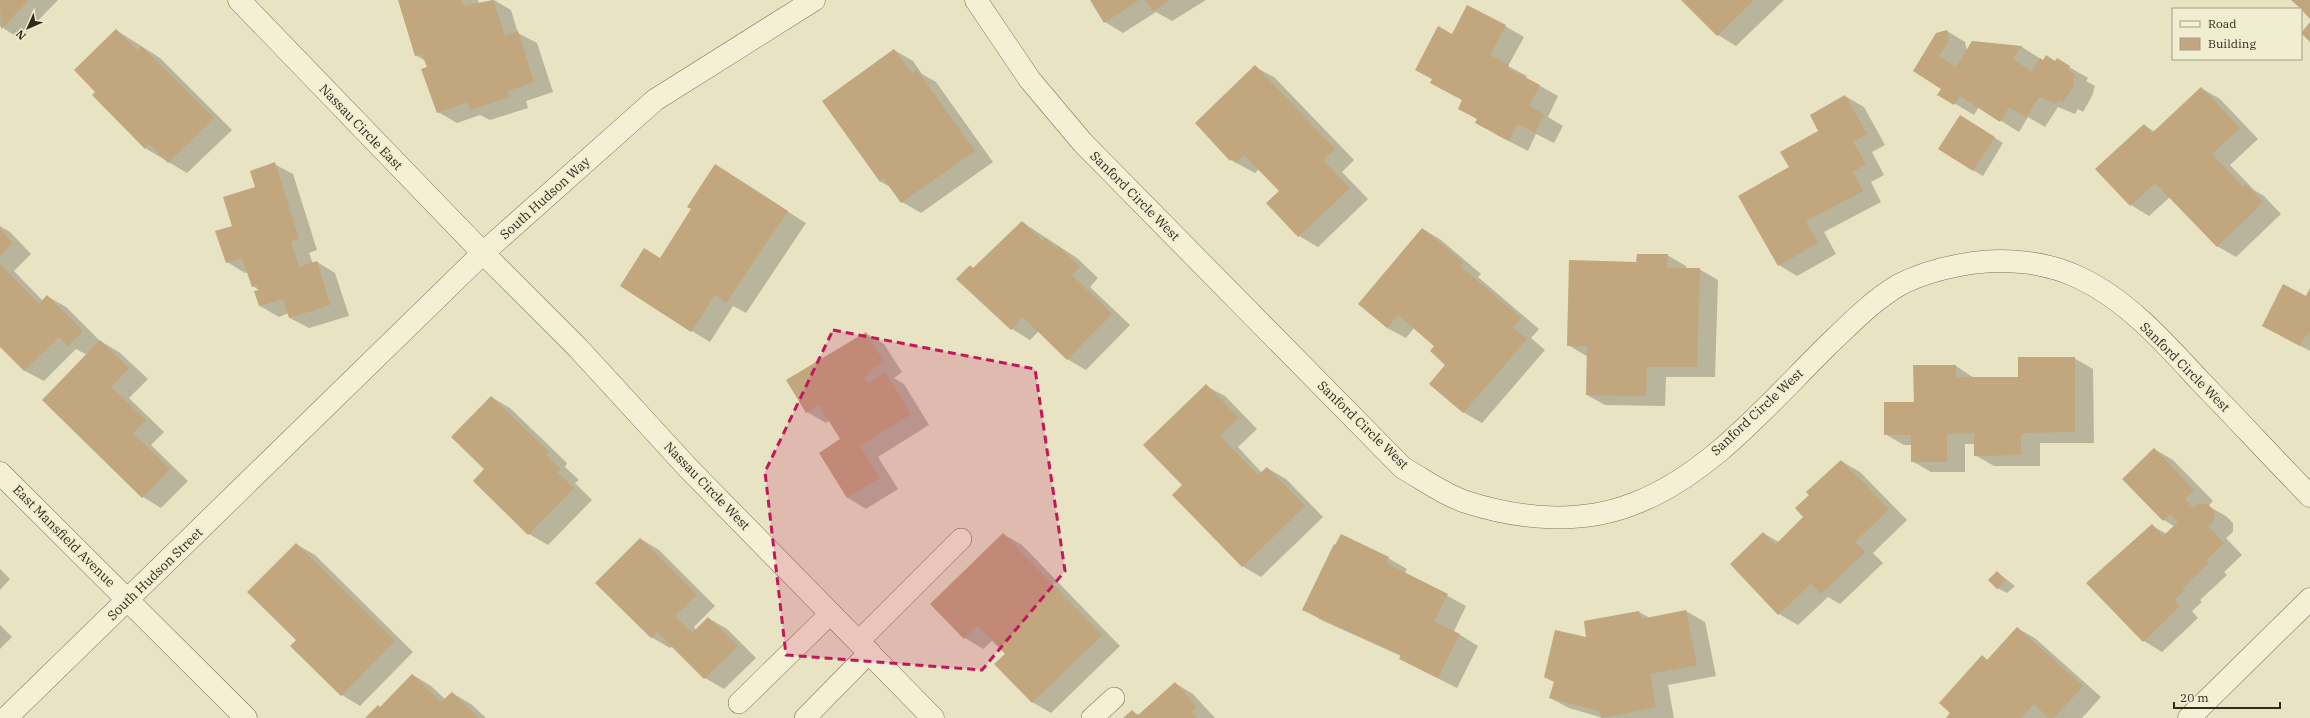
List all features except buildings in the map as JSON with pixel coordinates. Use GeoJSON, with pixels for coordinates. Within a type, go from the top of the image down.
{"type":"FeatureCollection","features":[{"type":"Feature","properties":{"kind":"street","name":"Nassau Circle East"},"geometry":{"type":"LineString","coordinates":[[239,0],[483,253]]}},
{"type":"Feature","properties":{"kind":"street","name":"South Hudson Way"},"geometry":{"type":"LineString","coordinates":[[304,429],[483,253],[655,100],[814,0]]}},
{"type":"Feature","properties":{"kind":"street","name":"Sanford Circle West"},"geometry":{"type":"LineString","coordinates":[[976,0],[1030,80],[1083,143],[1403,468],[1464,501],[1524,516],[1553,517],[1592,515],[1633,504],[1674,484],[1724,446],[1866,308],[1897,286],[1948,266],[1993,260],[2017,261],[2046,267],[2079,277],[2106,294],[2152,330],[2310,496]]}},
{"type":"Feature","properties":{"kind":"street","name":"Nassau Circle West"},"geometry":{"type":"LineString","coordinates":[[483,253],[578,348],[689,469],[933,718]]}},
{"type":"Feature","properties":{"kind":"street","name":"South Hudson Street"},"geometry":{"type":"LineString","coordinates":[[6,718],[304,429]]}},
{"type":"Feature","properties":{"kind":"street","name":"East Mansfield Avenue"},"geometry":{"type":"LineString","coordinates":[[0,473],[246,718]]}},
{"type":"Feature","properties":{"kind":"street"},"geometry":{"type":"LineString","coordinates":[[2189,718],[2310,599]]}},
{"type":"Feature","properties":{"kind":"lane"},"geometry":{"type":"LineString","coordinates":[[804,718],[961,539]]}},
{"type":"Feature","properties":{"kind":"lane"},"geometry":{"type":"LineString","coordinates":[[739,703],[831,613]]}},
{"type":"Feature","properties":{"kind":"lane"},"geometry":{"type":"LineString","coordinates":[[1092,718],[1114,698]]}},
{"type":"Feature","properties":{"kind":"highlighted area"},"geometry":{"type":"Polygon","coordinates":[[[833,330],[1035,369],[1065,571],[982,670],[786,655],[765,472],[833,330]]]}}]}
